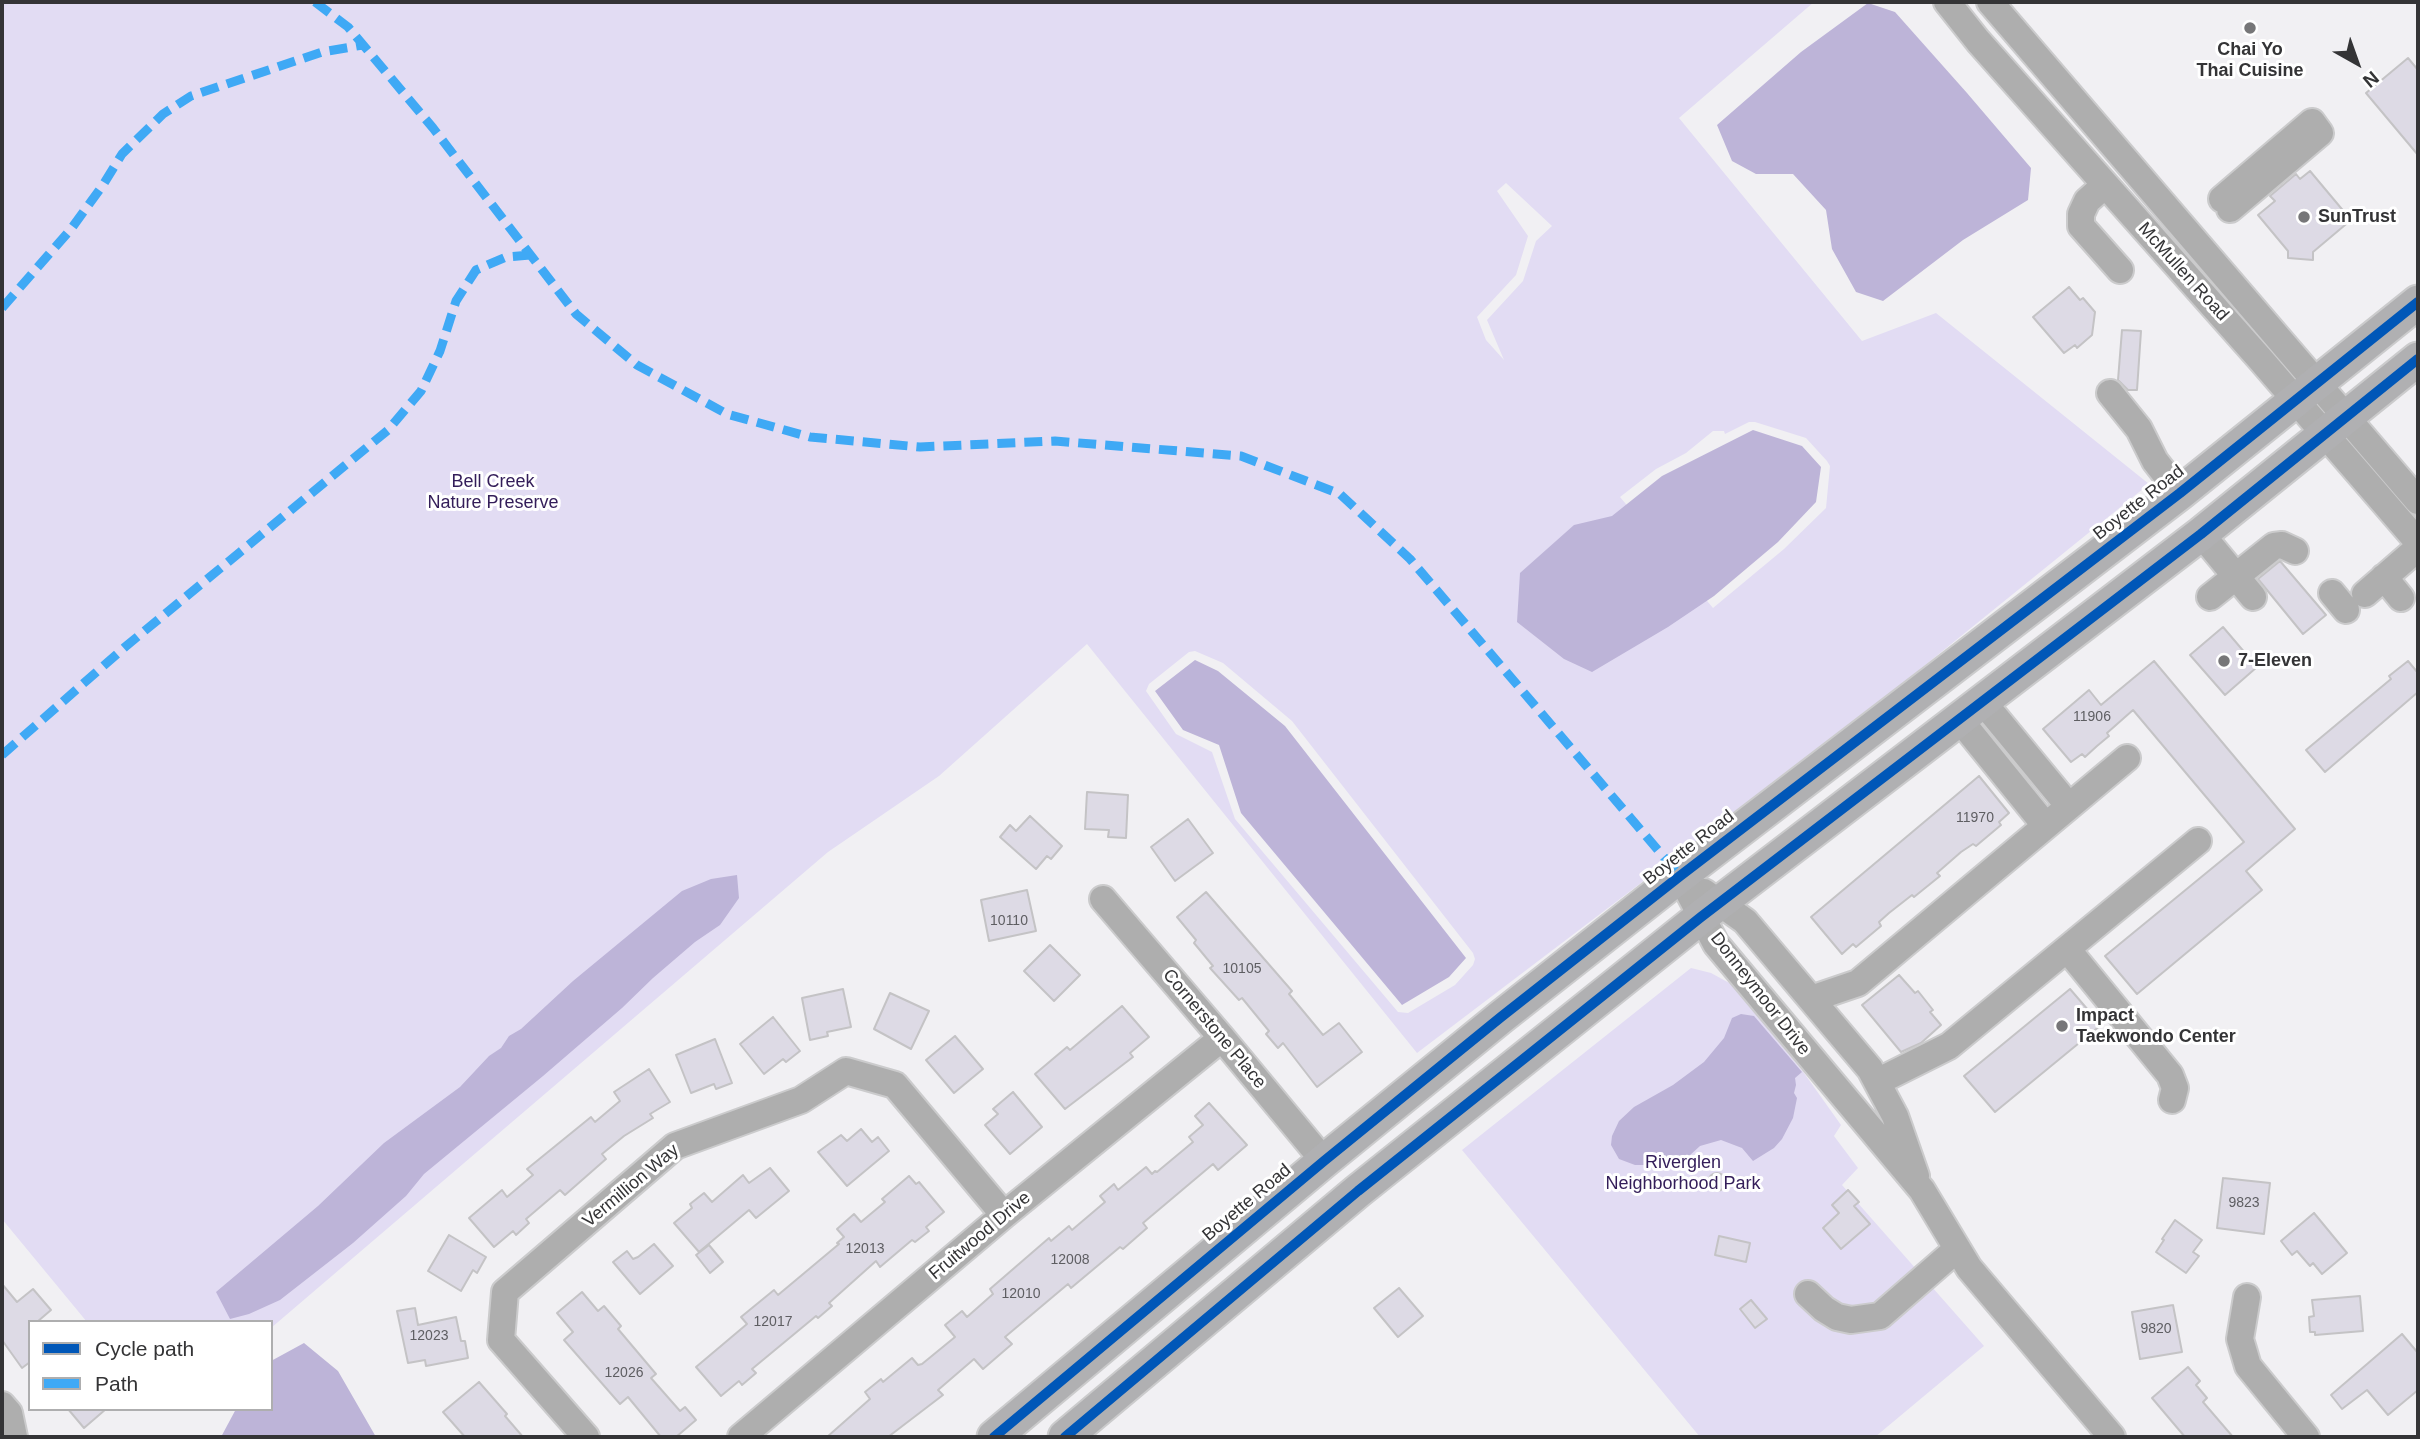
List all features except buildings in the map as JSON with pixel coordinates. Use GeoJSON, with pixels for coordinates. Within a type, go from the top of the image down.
{"type":"FeatureCollection","features":[{"type":"Feature","properties":{"kind":"main road","name":"Boyette Road"},"geometry":{"type":"LineString","coordinates":[[994,1437],[1501,1017],[1680,876],[2180,494],[2418,302]]}},
{"type":"Feature","properties":{"kind":"main road"},"geometry":{"type":"LineString","coordinates":[[1065,1437],[1358,1191],[1711,910],[2201,534],[2418,359]]}},
{"type":"Feature","properties":{"kind":"street","name":"McMullen Road"},"geometry":{"type":"LineString","coordinates":[[1947,2],[2105,185],[2308,392]]}},
{"type":"Feature","properties":{"kind":"street","name":"McMullen Road"},"geometry":{"type":"LineString","coordinates":[[1990,2],[2336,426],[2418,542]]}},
{"type":"Feature","properties":{"kind":"street"},"geometry":{"type":"LineString","coordinates":[[2230,209],[2325,139]]}},
{"type":"Feature","properties":{"kind":"street"},"geometry":{"type":"LineString","coordinates":[[2105,185],[2087,201],[2081,214],[2081,226],[2120,270]]}},
{"type":"Feature","properties":{"kind":"street"},"geometry":{"type":"LineString","coordinates":[[2110,393],[2139,429],[2155,461],[2180,494]]}},
{"type":"Feature","properties":{"kind":"street","name":"McMullen Road"},"geometry":{"type":"LineString","coordinates":[[2336,426],[2418,501]]}},
{"type":"Feature","properties":{"kind":"street"},"geometry":{"type":"LineString","coordinates":[[2201,534],[2253,597]]}},
{"type":"Feature","properties":{"kind":"street"},"geometry":{"type":"LineString","coordinates":[[2210,597],[2274,546],[2282,545],[2295,551]]}},
{"type":"Feature","properties":{"kind":"street"},"geometry":{"type":"LineString","coordinates":[[2401,598],[2357,593],[2418,548]]}},
{"type":"Feature","properties":{"kind":"street"},"geometry":{"type":"LineString","coordinates":[[1972,711],[2068,805]]}},
{"type":"Feature","properties":{"kind":"street"},"geometry":{"type":"LineString","coordinates":[[1972,711],[2045,825]]}},
{"type":"Feature","properties":{"kind":"street"},"geometry":{"type":"LineString","coordinates":[[1811,999],[1858,983],[2127,758]]}},
{"type":"Feature","properties":{"kind":"street"},"geometry":{"type":"LineString","coordinates":[[1877,1082],[1949,1046],[2198,841]]}},
{"type":"Feature","properties":{"kind":"street","name":"Donneymoor Drive"},"geometry":{"type":"LineString","coordinates":[[1680,876],[1711,910],[1745,921],[1852,1045],[1877,1082],[1895,1116],[1922,1191]]}},
{"type":"Feature","properties":{"kind":"street","name":"Cornerstone Place"},"geometry":{"type":"LineString","coordinates":[[1103,899],[1324,1161]]}},
{"type":"Feature","properties":{"kind":"street","name":"Donneymoor Drive"},"geometry":{"type":"LineString","coordinates":[[1711,910],[1716,944],[1922,1191],[1957,1249],[1993,1297],[2112,1437]]}},
{"type":"Feature","properties":{"kind":"street"},"geometry":{"type":"LineString","coordinates":[[2067,949],[2170,1075],[2175,1088],[2172,1100]]}},
{"type":"Feature","properties":{"kind":"street","name":"Fruitwood Drive"},"geometry":{"type":"LineString","coordinates":[[741,1437],[1004,1215],[1222,1038]]}},
{"type":"Feature","properties":{"kind":"street","name":"Vermillion Way"},"geometry":{"type":"LineString","coordinates":[[586,1437],[501,1340],[505,1292],[675,1146],[801,1100],[846,1071],[895,1085],[1004,1215]]}},
{"type":"Feature","properties":{"kind":"street"},"geometry":{"type":"LineString","coordinates":[[1808,1294],[1824,1309],[1838,1317],[1866,1320],[1880,1316],[1957,1249]]}},
{"type":"Feature","properties":{"kind":"street"},"geometry":{"type":"LineString","coordinates":[[2247,1297],[2239,1339],[2248,1366],[2306,1437]]}},
{"type":"Feature","properties":{"kind":"street"},"geometry":{"type":"LineString","coordinates":[[2,1405],[9,1413],[14,1437]]}},
{"type":"Feature","properties":{"kind":"green space","name":"Bell Creek Nature Preserve"},"geometry":{"type":"Polygon","coordinates":[[[2,2],[1814,2],[1679,118],[1862,341],[1936,313],[2149,484],[1882,700],[1417,1053],[1087,644],[939,776],[828,852],[273,1326],[273,1320],[85,1320],[2,1219],[2,2]],[[1506,183],[1497,191],[1528,236],[1516,275],[1477,317],[1486,340],[1504,360],[1487,320],[1523,281],[1536,241],[1552,226],[1506,183]],[[1749,422],[1725,434],[1724,431],[1713,431],[1686,453],[1656,469],[1620,497],[1713,608],[1784,549],[1826,508],[1830,466],[1827,461],[1806,438],[1749,422]],[[1195,651],[1189,652],[1149,684],[1146,691],[1176,734],[1212,752],[1235,819],[1398,1012],[1408,1013],[1455,985],[1473,965],[1473,953],[1292,721],[1223,663],[1195,651]]]}},
{"type":"Feature","properties":{"kind":"green space","name":"Riverglen Neighborhood Park"},"geometry":{"type":"Polygon","coordinates":[[[1691,968],[1711,973],[1733,985],[1804,1073],[1841,1125],[1834,1136],[1858,1168],[1842,1185],[1984,1346],[1875,1437],[1700,1437],[1462,1150],[1691,968]]]}},
{"type":"Feature","properties":{"kind":"shaded area"},"geometry":{"type":"Polygon","coordinates":[[[1868,3],[1895,12],[2031,168],[2028,200],[1963,240],[1883,301],[1856,292],[1832,249],[1826,210],[1793,174],[1756,174],[1732,161],[1717,125],[1801,52],[1868,3]]]}},
{"type":"Feature","properties":{"kind":"shaded area"},"geometry":{"type":"Polygon","coordinates":[[[1753,430],[1802,446],[1821,467],[1816,502],[1778,542],[1714,596],[1592,672],[1564,659],[1517,622],[1520,573],[1574,525],[1612,516],[1662,476],[1753,430]]]}},
{"type":"Feature","properties":{"kind":"shaded area"},"geometry":{"type":"Polygon","coordinates":[[[1195,660],[1218,671],[1285,726],[1466,958],[1449,977],[1402,1005],[1241,813],[1219,745],[1183,730],[1155,691],[1195,660]]]}},
{"type":"Feature","properties":{"kind":"shaded area"},"geometry":{"type":"Polygon","coordinates":[[[737,875],[739,898],[720,925],[695,942],[543,1076],[424,1174],[406,1196],[353,1243],[280,1300],[230,1319],[216,1292],[318,1206],[384,1143],[460,1087],[489,1056],[501,1048],[509,1036],[521,1029],[573,981],[682,891],[711,879],[737,875]]]}},
{"type":"Feature","properties":{"kind":"shaded area"},"geometry":{"type":"Polygon","coordinates":[[[1741,1014],[1754,1016],[1802,1072],[1795,1078],[1794,1093],[1797,1098],[1793,1118],[1782,1139],[1774,1148],[1753,1161],[1742,1148],[1721,1140],[1700,1146],[1689,1156],[1683,1169],[1671,1165],[1635,1165],[1619,1159],[1611,1145],[1619,1121],[1634,1107],[1673,1085],[1704,1062],[1724,1038],[1732,1018],[1741,1014]]]}},
{"type":"Feature","properties":{"kind":"shaded area"},"geometry":{"type":"Polygon","coordinates":[[[304,1343],[338,1371],[376,1437],[221,1437],[235,1411],[273,1411],[273,1360],[304,1343]]]}},
{"type":"Feature","properties":{"kind":"marked path"},"geometry":{"type":"LineString","coordinates":[[315,2],[348,27],[433,128],[576,314],[637,365],[727,414],[810,437],[920,447],[1055,441],[1241,456],[1340,494],[1410,559],[1680,876]]}},
{"type":"Feature","properties":{"kind":"marked path"},"geometry":{"type":"LineString","coordinates":[[2,308],[71,229],[122,154],[163,114],[191,96],[322,52],[363,45]]}},
{"type":"Feature","properties":{"kind":"marked path"},"geometry":{"type":"LineString","coordinates":[[2,755],[125,647],[388,430],[421,391],[440,351],[456,301],[476,270],[506,257],[530,255]]}},
{"type":"Feature","properties":{"kind":"cycle path"},"geometry":{"type":"LineString","coordinates":[[994,1437],[1501,1017],[1680,876],[2180,493],[2418,302]]}},
{"type":"Feature","properties":{"kind":"cycle path"},"geometry":{"type":"LineString","coordinates":[[1065,1437],[1358,1191],[1701,917],[2201,534],[2418,359]]}},
{"type":"Feature","properties":{"kind":"place","name":"Chai Yo Thai Cuisine"},"geometry":{"type":"Point","coordinates":[2250,28]}},
{"type":"Feature","properties":{"kind":"place","name":"SunTrust"},"geometry":{"type":"Point","coordinates":[2304,217]}},
{"type":"Feature","properties":{"kind":"place","name":"7-Eleven"},"geometry":{"type":"Point","coordinates":[2224,661]}},
{"type":"Feature","properties":{"kind":"place","name":"Impact Taekwondo Center"},"geometry":{"type":"Point","coordinates":[2062,1026]}}]}
